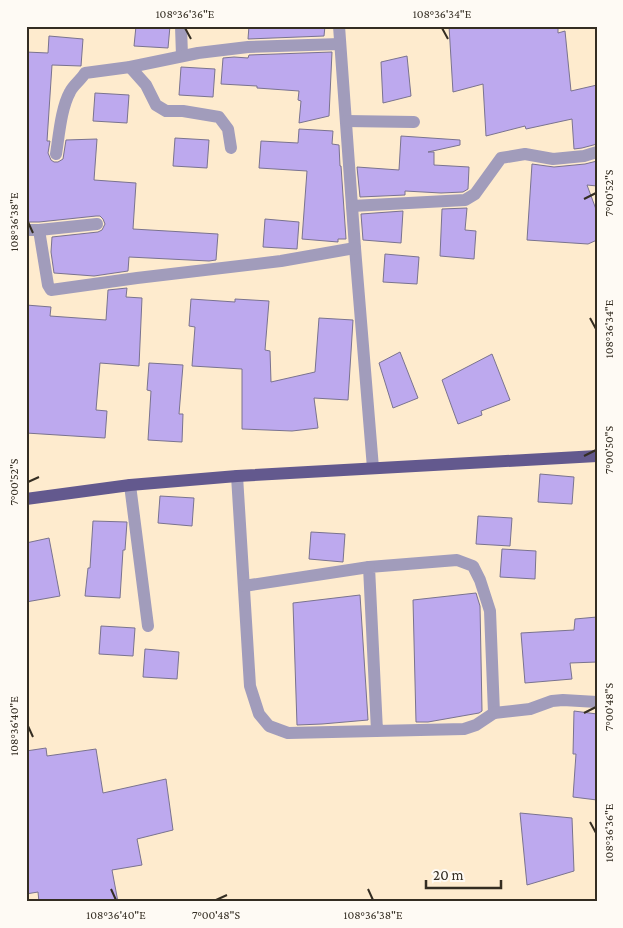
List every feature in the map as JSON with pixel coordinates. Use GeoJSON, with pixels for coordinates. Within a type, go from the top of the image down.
{"type":"FeatureCollection","features":[{"type":"Feature","properties":{"kind":"main road"},"geometry":{"type":"LineString","coordinates":[[26,499],[130,485],[237,476],[597,456]]}},
{"type":"Feature","properties":{"kind":"street"},"geometry":{"type":"LineString","coordinates":[[181,26],[182,56]]}},
{"type":"Feature","properties":{"kind":"street"},"geometry":{"type":"LineString","coordinates":[[339,26],[373,468]]}},
{"type":"Feature","properties":{"kind":"street"},"geometry":{"type":"LineString","coordinates":[[56,154],[65,101],[71,89],[85,73],[130,67],[198,53],[248,47],[340,44]]}},
{"type":"Feature","properties":{"kind":"street"},"geometry":{"type":"LineString","coordinates":[[130,67],[146,85],[156,105],[166,111],[183,111],[219,117],[228,129],[231,148]]}},
{"type":"Feature","properties":{"kind":"street"},"geometry":{"type":"LineString","coordinates":[[346,121],[414,122]]}},
{"type":"Feature","properties":{"kind":"street"},"geometry":{"type":"LineString","coordinates":[[352,206],[465,200],[475,194],[501,158],[524,154],[554,159],[584,156],[597,152]]}},
{"type":"Feature","properties":{"kind":"street"},"geometry":{"type":"LineString","coordinates":[[97,224],[32,230],[48,285],[52,290],[281,261],[355,248]]}},
{"type":"Feature","properties":{"kind":"street"},"geometry":{"type":"LineString","coordinates":[[237,476],[250,686],[259,714],[268,726],[288,733],[464,729],[476,725],[494,713],[530,709],[552,701],[597,702]]}},
{"type":"Feature","properties":{"kind":"street"},"geometry":{"type":"LineString","coordinates":[[130,485],[148,626]]}},
{"type":"Feature","properties":{"kind":"street"},"geometry":{"type":"LineString","coordinates":[[244,586],[369,567],[457,560],[473,566],[480,580],[490,611],[494,713]]}},
{"type":"Feature","properties":{"kind":"street"},"geometry":{"type":"LineString","coordinates":[[369,567],[378,730]]}},
{"type":"Feature","properties":{"kind":"building"},"geometry":{"type":"Polygon","coordinates":[[[136,26],[170,26],[168,48],[134,46],[136,26]]]}},
{"type":"Feature","properties":{"kind":"building"},"geometry":{"type":"Polygon","coordinates":[[[249,26],[325,26],[324,36],[248,39],[249,26]]]}},
{"type":"Feature","properties":{"kind":"building"},"geometry":{"type":"Polygon","coordinates":[[[449,26],[558,26],[558,33],[565,31],[571,91],[597,85],[597,144],[574,149],[572,119],[526,129],[525,126],[486,136],[483,84],[453,92],[449,26]]]}},
{"type":"Feature","properties":{"kind":"building"},"geometry":{"type":"Polygon","coordinates":[[[49,36],[83,39],[81,66],[52,65],[47,141],[50,141],[48,153],[51,160],[58,162],[63,159],[66,140],[97,139],[94,180],[136,183],[133,229],[218,234],[216,260],[129,257],[128,271],[94,276],[54,273],[51,252],[52,237],[98,232],[102,230],[105,224],[100,216],[26,222],[26,52],[48,53],[49,36]]]}},
{"type":"Feature","properties":{"kind":"building"},"geometry":{"type":"Polygon","coordinates":[[[332,52],[329,116],[299,123],[301,101],[298,100],[299,91],[221,84],[223,58],[248,58],[249,55],[332,52]]]}},
{"type":"Feature","properties":{"kind":"building"},"geometry":{"type":"Polygon","coordinates":[[[407,56],[411,96],[383,103],[381,62],[407,56]]]}},
{"type":"Feature","properties":{"kind":"building"},"geometry":{"type":"Polygon","coordinates":[[[181,67],[215,69],[213,97],[179,95],[181,67]]]}},
{"type":"Feature","properties":{"kind":"building"},"geometry":{"type":"Polygon","coordinates":[[[95,93],[129,95],[127,123],[93,121],[95,93]]]}},
{"type":"Feature","properties":{"kind":"building"},"geometry":{"type":"Polygon","coordinates":[[[299,129],[333,131],[332,144],[339,145],[346,239],[338,239],[338,242],[302,239],[307,171],[259,168],[261,141],[298,143],[299,129]]]}},
{"type":"Feature","properties":{"kind":"building"},"geometry":{"type":"Polygon","coordinates":[[[401,136],[460,140],[460,145],[428,152],[434,152],[434,165],[469,167],[468,189],[463,192],[441,193],[405,191],[405,195],[360,197],[357,167],[399,170],[401,136]]]}},
{"type":"Feature","properties":{"kind":"building"},"geometry":{"type":"Polygon","coordinates":[[[175,138],[209,140],[207,168],[173,166],[175,138]]]}},
{"type":"Feature","properties":{"kind":"building"},"geometry":{"type":"Polygon","coordinates":[[[597,161],[597,186],[587,185],[597,212],[597,240],[588,244],[527,240],[532,164],[554,167],[597,161]]]}},
{"type":"Feature","properties":{"kind":"building"},"geometry":{"type":"Polygon","coordinates":[[[467,208],[465,230],[476,231],[474,259],[440,256],[442,209],[467,208]]]}},
{"type":"Feature","properties":{"kind":"building"},"geometry":{"type":"Polygon","coordinates":[[[403,211],[401,243],[363,240],[361,214],[403,211]]]}},
{"type":"Feature","properties":{"kind":"building"},"geometry":{"type":"Polygon","coordinates":[[[265,219],[299,222],[297,249],[263,247],[265,219]]]}},
{"type":"Feature","properties":{"kind":"building"},"geometry":{"type":"Polygon","coordinates":[[[385,254],[419,257],[417,284],[383,282],[385,254]]]}},
{"type":"Feature","properties":{"kind":"building"},"geometry":{"type":"Polygon","coordinates":[[[127,288],[126,297],[142,298],[139,366],[100,363],[96,410],[107,411],[105,438],[26,433],[26,305],[51,307],[50,316],[106,320],[108,290],[127,288]]]}},
{"type":"Feature","properties":{"kind":"building"},"geometry":{"type":"Polygon","coordinates":[[[191,299],[235,302],[235,299],[269,301],[265,350],[270,351],[271,382],[315,372],[319,318],[353,320],[348,400],[314,398],[318,428],[292,431],[242,429],[242,369],[192,366],[195,327],[189,326],[191,299]]]}},
{"type":"Feature","properties":{"kind":"building"},"geometry":{"type":"Polygon","coordinates":[[[400,352],[418,398],[393,408],[379,363],[400,352]]]}},
{"type":"Feature","properties":{"kind":"building"},"geometry":{"type":"Polygon","coordinates":[[[492,354],[510,400],[481,411],[482,415],[458,424],[442,380],[492,354]]]}},
{"type":"Feature","properties":{"kind":"building"},"geometry":{"type":"Polygon","coordinates":[[[149,363],[183,365],[179,414],[183,414],[182,442],[148,440],[151,391],[147,390],[149,363]]]}},
{"type":"Feature","properties":{"kind":"building"},"geometry":{"type":"Polygon","coordinates":[[[540,474],[574,477],[572,504],[538,502],[540,474]]]}},
{"type":"Feature","properties":{"kind":"building"},"geometry":{"type":"Polygon","coordinates":[[[160,496],[194,498],[192,526],[158,523],[160,496]]]}},
{"type":"Feature","properties":{"kind":"building"},"geometry":{"type":"Polygon","coordinates":[[[478,516],[512,518],[510,546],[476,544],[478,516]]]}},
{"type":"Feature","properties":{"kind":"building"},"geometry":{"type":"Polygon","coordinates":[[[93,521],[127,522],[120,598],[85,596],[88,568],[90,568],[93,521]]]}},
{"type":"Feature","properties":{"kind":"building"},"geometry":{"type":"Polygon","coordinates":[[[311,532],[345,534],[343,562],[309,559],[311,532]]]}},
{"type":"Feature","properties":{"kind":"building"},"geometry":{"type":"Polygon","coordinates":[[[49,538],[60,596],[26,602],[26,543],[49,538]]]}},
{"type":"Feature","properties":{"kind":"building"},"geometry":{"type":"Polygon","coordinates":[[[502,549],[536,551],[535,579],[500,577],[502,549]]]}},
{"type":"Feature","properties":{"kind":"building"},"geometry":{"type":"Polygon","coordinates":[[[476,593],[480,606],[482,711],[428,722],[416,722],[413,600],[476,593]]]}},
{"type":"Feature","properties":{"kind":"building"},"geometry":{"type":"Polygon","coordinates":[[[360,595],[368,720],[297,725],[293,603],[360,595]]]}},
{"type":"Feature","properties":{"kind":"building"},"geometry":{"type":"Polygon","coordinates":[[[597,617],[597,662],[570,663],[572,679],[525,683],[521,633],[574,630],[575,619],[597,617]]]}},
{"type":"Feature","properties":{"kind":"building"},"geometry":{"type":"Polygon","coordinates":[[[101,626],[135,628],[133,656],[99,654],[101,626]]]}},
{"type":"Feature","properties":{"kind":"building"},"geometry":{"type":"Polygon","coordinates":[[[145,649],[179,652],[177,679],[143,677],[145,649]]]}},
{"type":"Feature","properties":{"kind":"building"},"geometry":{"type":"Polygon","coordinates":[[[574,711],[597,714],[597,800],[573,797],[576,754],[573,754],[574,711]]]}},
{"type":"Feature","properties":{"kind":"building"},"geometry":{"type":"Polygon","coordinates":[[[46,748],[47,756],[96,749],[103,793],[166,779],[173,830],[137,839],[142,865],[112,870],[118,902],[39,902],[38,892],[26,894],[26,751],[46,748]]]}},
{"type":"Feature","properties":{"kind":"building"},"geometry":{"type":"Polygon","coordinates":[[[520,813],[572,818],[574,871],[527,885],[520,813]]]}}]}
